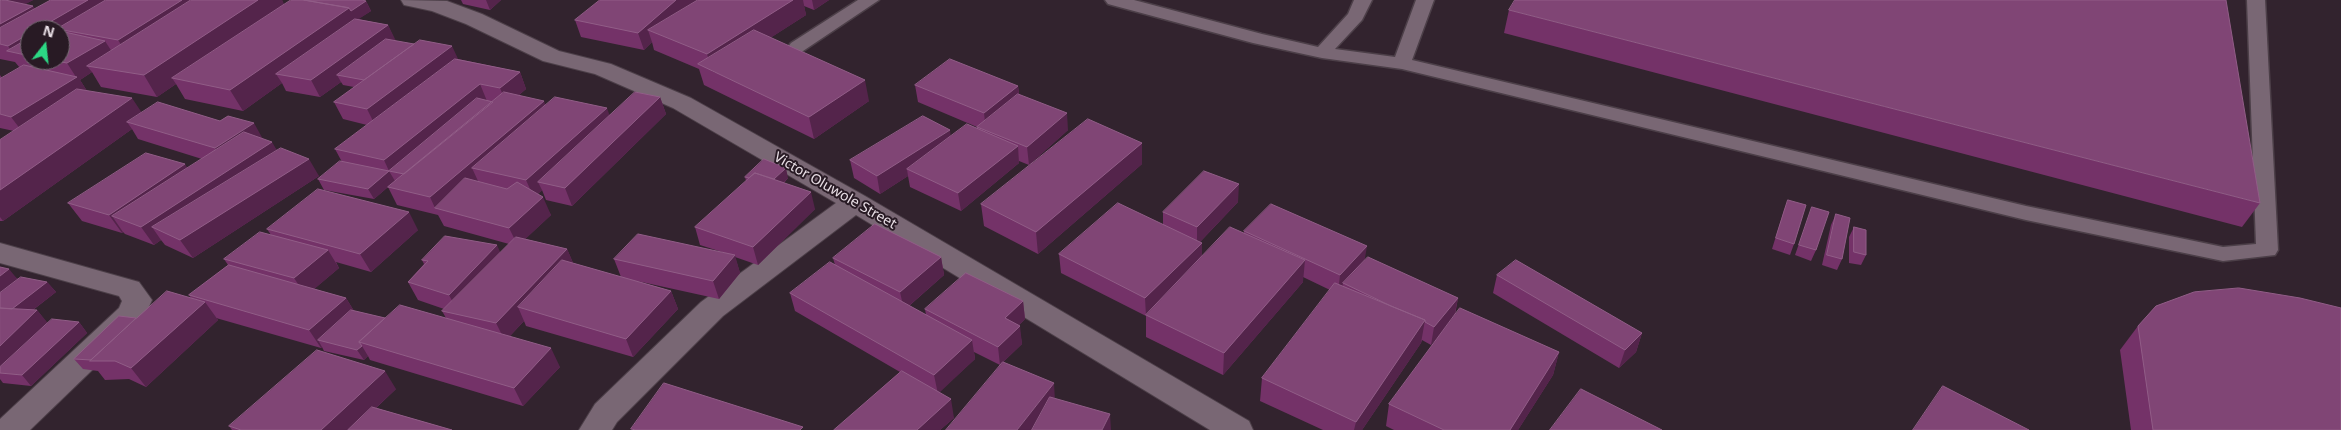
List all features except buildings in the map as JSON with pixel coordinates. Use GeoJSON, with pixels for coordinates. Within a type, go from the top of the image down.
{"type":"FeatureCollection","features":[{"type":"Feature","properties":{"kind":"street","name":"Victor Oluwole Street"},"geometry":{"type":"LineString","coordinates":[[412,0],[439,6],[474,19],[551,56],[603,68],[682,103],[855,202],[1236,430]]}},
{"type":"Feature","properties":{"kind":"street"},"geometry":{"type":"LineString","coordinates":[[595,430],[606,413],[712,309],[855,202]]}},
{"type":"Feature","properties":{"kind":"street"},"geometry":{"type":"LineString","coordinates":[[0,253],[129,289],[137,300],[131,314],[9,430]]}},
{"type":"Feature","properties":{"kind":"lane"},"geometry":{"type":"LineString","coordinates":[[797,47],[870,0]]}},
{"type":"Feature","properties":{"kind":"lane"},"geometry":{"type":"LineString","coordinates":[[1114,0],[1259,39],[1322,53],[1402,63],[2026,213],[2223,254],[2267,250],[2256,0]]}},
{"type":"Feature","properties":{"kind":"lane"},"geometry":{"type":"LineString","coordinates":[[1322,53],[1356,16],[1363,0]]}},
{"type":"Feature","properties":{"kind":"lane"},"geometry":{"type":"LineString","coordinates":[[1402,63],[1425,0]]}}]}
